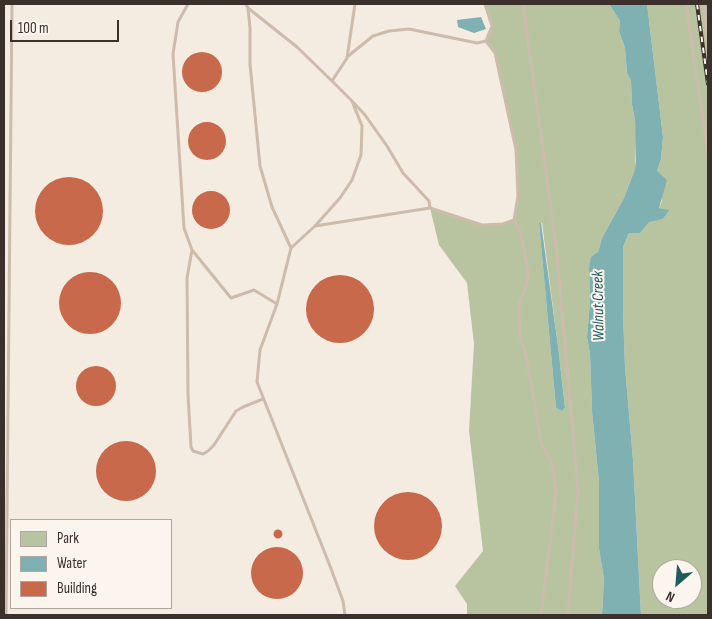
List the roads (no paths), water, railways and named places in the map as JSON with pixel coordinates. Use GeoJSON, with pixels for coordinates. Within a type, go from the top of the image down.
{"type":"FeatureCollection","features":[{"type":"Feature","properties":{"kind":"lane"},"geometry":{"type":"LineString","coordinates":[[6,615],[12,4]]}},
{"type":"Feature","properties":{"kind":"lane"},"geometry":{"type":"LineString","coordinates":[[188,4],[178,22],[173,54],[184,228],[192,250],[231,298],[254,290],[277,304]]}},
{"type":"Feature","properties":{"kind":"lane"},"geometry":{"type":"LineString","coordinates":[[246,4],[250,28],[251,73],[260,166],[272,207],[291,248]]}},
{"type":"Feature","properties":{"kind":"lane"},"geometry":{"type":"LineString","coordinates":[[346,58],[355,4]]}},
{"type":"Feature","properties":{"kind":"lane"},"geometry":{"type":"LineString","coordinates":[[485,4],[492,26],[486,41]]}},
{"type":"Feature","properties":{"kind":"lane"},"geometry":{"type":"LineString","coordinates":[[523,4],[556,245],[578,488],[568,615]]}},
{"type":"Feature","properties":{"kind":"lane"},"geometry":{"type":"LineString","coordinates":[[686,4],[708,154]]}},
{"type":"Feature","properties":{"kind":"lane"},"geometry":{"type":"LineString","coordinates":[[703,4],[708,43]]}},
{"type":"Feature","properties":{"kind":"lane"},"geometry":{"type":"LineString","coordinates":[[248,8],[297,47],[365,115],[403,172],[429,201],[430,208]]}},
{"type":"Feature","properties":{"kind":"lane"},"geometry":{"type":"LineString","coordinates":[[332,81],[346,58],[373,36],[389,31],[409,29],[477,43],[486,41]]}},
{"type":"Feature","properties":{"kind":"lane"},"geometry":{"type":"LineString","coordinates":[[486,41],[495,53],[516,150],[518,196],[514,220],[521,234],[528,272],[519,305],[520,337],[526,355],[541,443],[553,466],[556,495],[542,615]]}},
{"type":"Feature","properties":{"kind":"lane"},"geometry":{"type":"LineString","coordinates":[[345,615],[343,601],[330,566],[257,382],[260,350],[277,304],[291,248],[315,226],[340,198],[352,180],[361,155],[362,126],[352,101]]}},
{"type":"Feature","properties":{"kind":"lane"},"geometry":{"type":"LineString","coordinates":[[315,226],[430,208],[482,225],[503,224],[514,220]]}},
{"type":"Feature","properties":{"kind":"lane"},"geometry":{"type":"LineString","coordinates":[[192,250],[188,278],[188,395],[191,447],[193,451],[203,454],[208,451],[236,411],[263,399]]}},
{"type":"Feature","properties":{"kind":"water","name":"Walnut Creek"},"geometry":{"type":"Polygon","coordinates":[[[609,4],[647,4],[663,137],[661,159],[657,171],[667,180],[659,208],[669,210],[663,219],[649,222],[640,233],[629,233],[623,247],[625,367],[633,460],[641,615],[602,615],[604,579],[599,549],[599,482],[592,411],[590,354],[587,337],[591,257],[598,252],[602,238],[624,198],[635,169],[636,160],[635,120],[631,81],[627,73],[625,48],[619,31],[620,21],[609,4]]]}},
{"type":"Feature","properties":{"kind":"water"},"geometry":{"type":"Polygon","coordinates":[[[481,17],[486,29],[474,33],[458,27],[457,20],[481,17]]]}},
{"type":"Feature","properties":{"kind":"water"},"geometry":{"type":"Polygon","coordinates":[[[539,223],[541,223],[558,346],[565,408],[562,411],[556,408],[539,223]]]}},
{"type":"Feature","properties":{"kind":"railway"},"geometry":{"type":"LineString","coordinates":[[697,4],[708,84]]}}]}
